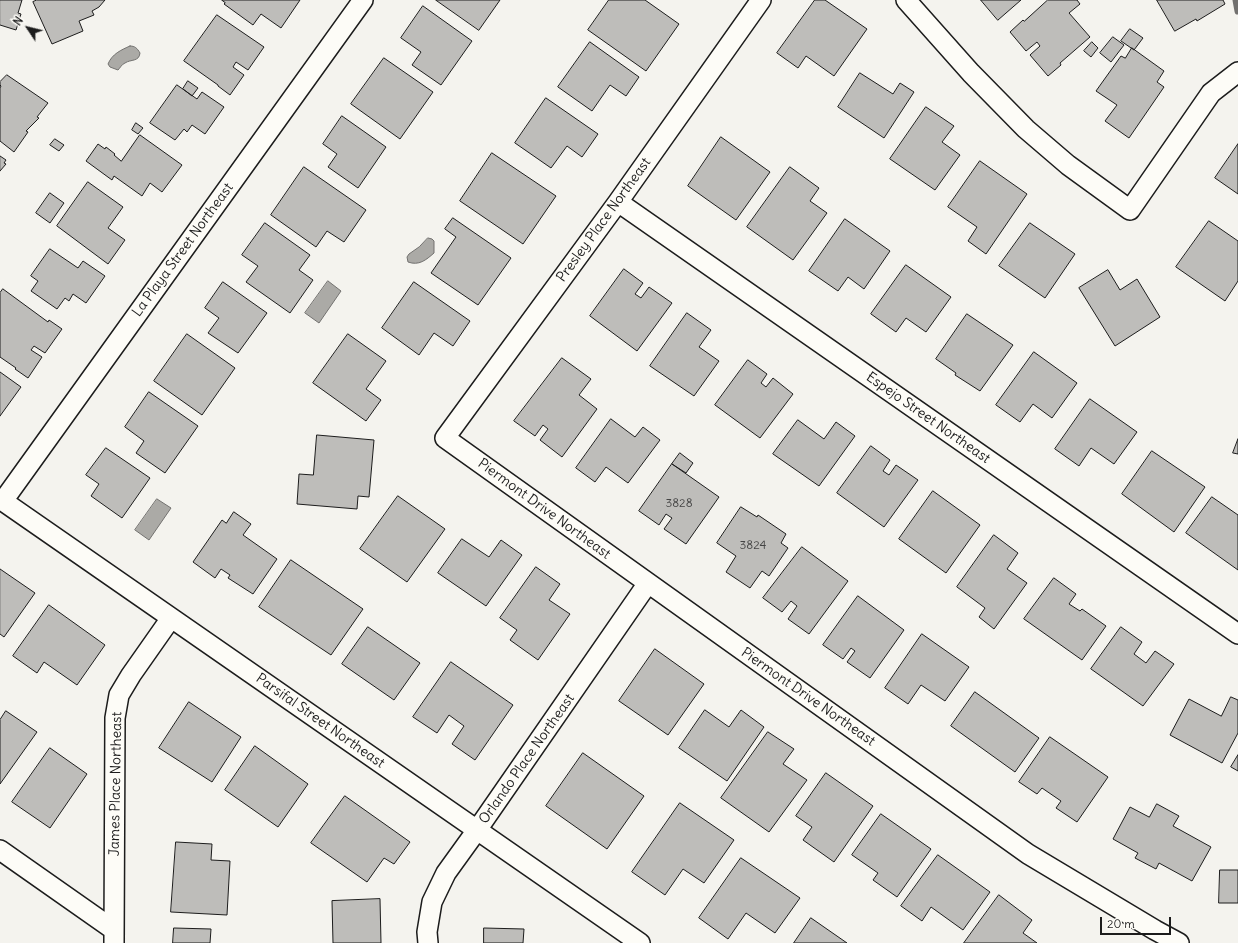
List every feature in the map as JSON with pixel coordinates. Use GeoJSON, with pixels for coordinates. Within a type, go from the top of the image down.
{"type":"FeatureCollection","features":[{"type":"Feature","properties":{"kind":"street","name":"La Playa Street Northeast"},"geometry":{"type":"LineString","coordinates":[[1,500],[362,0]]}},
{"type":"Feature","properties":{"kind":"street","name":"Presley Place Northeast"},"geometry":{"type":"LineString","coordinates":[[445,438],[618,202],[761,0]]}},
{"type":"Feature","properties":{"kind":"street"},"geometry":{"type":"LineString","coordinates":[[906,0],[971,74],[1026,129],[1068,165],[1130,210],[1212,93],[1238,72]]}},
{"type":"Feature","properties":{"kind":"street","name":"Espejo Street Northeast"},"geometry":{"type":"LineString","coordinates":[[618,202],[1238,634]]}},
{"type":"Feature","properties":{"kind":"street","name":"Piermont Drive Northeast"},"geometry":{"type":"LineString","coordinates":[[445,438],[1028,854],[1179,943]]}},
{"type":"Feature","properties":{"kind":"street","name":"Parsifal Street Northeast"},"geometry":{"type":"LineString","coordinates":[[1,500],[640,943]]}},
{"type":"Feature","properties":{"kind":"street","name":"Orlando Place Northeast"},"geometry":{"type":"LineString","coordinates":[[428,943],[427,932],[432,902],[446,873],[648,583]]}},
{"type":"Feature","properties":{"kind":"street","name":"James Place Northeast"},"geometry":{"type":"LineString","coordinates":[[114,936],[115,718],[120,695],[131,675],[171,618]]}},
{"type":"Feature","properties":{"kind":"street"},"geometry":{"type":"LineString","coordinates":[[0,850],[114,936]]}},
{"type":"Feature","properties":{"kind":"shaded area"},"geometry":{"type":"Polygon","coordinates":[[[130,46],[135,47],[139,51],[140,53],[138,58],[122,65],[118,70],[110,67],[108,64],[114,55],[130,46]]]}},
{"type":"Feature","properties":{"kind":"shaded area"},"geometry":{"type":"Polygon","coordinates":[[[428,238],[434,241],[434,253],[419,263],[408,262],[407,257],[409,254],[428,238]]]}},
{"type":"Feature","properties":{"kind":"shaded area"},"geometry":{"type":"Polygon","coordinates":[[[328,281],[341,291],[319,323],[305,313],[328,281]]]}},
{"type":"Feature","properties":{"kind":"shaded area"},"geometry":{"type":"Polygon","coordinates":[[[157,499],[171,508],[149,540],[135,530],[157,499]]]}},
{"type":"Feature","properties":{"kind":"building"},"geometry":{"type":"Polygon","coordinates":[[[0,0],[22,0],[18,13],[21,14],[16,30],[0,25],[0,0]]]}},
{"type":"Feature","properties":{"kind":"building"},"geometry":{"type":"Polygon","coordinates":[[[37,0],[105,0],[99,7],[92,11],[94,15],[79,21],[83,31],[52,44],[33,2],[37,0]]]}},
{"type":"Feature","properties":{"kind":"building"},"geometry":{"type":"Polygon","coordinates":[[[222,0],[300,0],[281,28],[261,14],[253,25],[224,4],[225,3],[222,0]]]}},
{"type":"Feature","properties":{"kind":"building"},"geometry":{"type":"Polygon","coordinates":[[[436,0],[500,0],[479,30],[436,0]]]}},
{"type":"Feature","properties":{"kind":"building"},"geometry":{"type":"Polygon","coordinates":[[[609,0],[645,0],[679,24],[646,71],[588,30],[609,0]]]}},
{"type":"Feature","properties":{"kind":"building"},"geometry":{"type":"Polygon","coordinates":[[[815,0],[825,0],[867,29],[834,76],[806,56],[798,68],[777,53],[815,0]]]}},
{"type":"Feature","properties":{"kind":"building"},"geometry":{"type":"Polygon","coordinates":[[[981,0],[1021,0],[998,20],[981,0]]]}},
{"type":"Feature","properties":{"kind":"building"},"geometry":{"type":"Polygon","coordinates":[[[1048,0],[1077,0],[1080,4],[1069,13],[1090,37],[1060,63],[1061,65],[1048,76],[1030,55],[1040,46],[1037,42],[1026,51],[1010,32],[1048,0]]]}},
{"type":"Feature","properties":{"kind":"building"},"geometry":{"type":"Polygon","coordinates":[[[1157,0],[1223,0],[1225,4],[1197,21],[1196,19],[1175,31],[1157,0]]]}},
{"type":"Feature","properties":{"kind":"building"},"geometry":{"type":"Polygon","coordinates":[[[423,6],[472,41],[441,85],[412,65],[421,52],[401,38],[423,6]]]}},
{"type":"Feature","properties":{"kind":"building"},"geometry":{"type":"Polygon","coordinates":[[[217,15],[264,47],[248,70],[236,62],[233,67],[244,75],[230,95],[184,61],[217,15]]]}},
{"type":"Feature","properties":{"kind":"building"},"geometry":{"type":"Polygon","coordinates":[[[1130,29],[1143,38],[1134,50],[1121,41],[1130,29]]]}},
{"type":"Feature","properties":{"kind":"building"},"geometry":{"type":"Polygon","coordinates":[[[1113,37],[1124,45],[1111,62],[1100,53],[1113,37]]]}},
{"type":"Feature","properties":{"kind":"building"},"geometry":{"type":"Polygon","coordinates":[[[590,42],[639,77],[626,96],[610,85],[592,111],[558,87],[590,42]]]}},
{"type":"Feature","properties":{"kind":"building"},"geometry":{"type":"Polygon","coordinates":[[[1092,42],[1098,48],[1091,57],[1084,51],[1092,42]]]}},
{"type":"Feature","properties":{"kind":"building"},"geometry":{"type":"Polygon","coordinates":[[[1132,48],[1164,71],[1157,82],[1164,87],[1129,138],[1105,121],[1117,105],[1096,91],[1121,56],[1125,58],[1132,48]]]}},
{"type":"Feature","properties":{"kind":"building"},"geometry":{"type":"Polygon","coordinates":[[[384,58],[433,92],[400,139],[351,104],[384,58]]]}},
{"type":"Feature","properties":{"kind":"building"},"geometry":{"type":"Polygon","coordinates":[[[860,73],[893,94],[900,83],[914,92],[884,138],[838,107],[860,73]]]}},
{"type":"Feature","properties":{"kind":"building"},"geometry":{"type":"Polygon","coordinates":[[[7,75],[48,103],[37,117],[39,118],[26,131],[28,132],[14,152],[0,141],[0,82],[7,75]]]}},
{"type":"Feature","properties":{"kind":"building"},"geometry":{"type":"Polygon","coordinates":[[[188,81],[198,88],[192,96],[183,89],[188,81]]]}},
{"type":"Feature","properties":{"kind":"building"},"geometry":{"type":"Polygon","coordinates":[[[177,85],[197,99],[202,92],[224,107],[205,134],[192,125],[187,132],[184,129],[175,140],[150,123],[177,85]]]}},
{"type":"Feature","properties":{"kind":"building"},"geometry":{"type":"Polygon","coordinates":[[[546,98],[598,134],[582,157],[567,146],[551,168],[515,143],[546,98]]]}},
{"type":"Feature","properties":{"kind":"building"},"geometry":{"type":"Polygon","coordinates":[[[926,107],[954,126],[942,142],[960,155],[935,190],[890,159],[926,107]]]}},
{"type":"Feature","properties":{"kind":"building"},"geometry":{"type":"Polygon","coordinates":[[[342,116],[386,147],[358,188],[328,167],[337,154],[323,144],[342,116]]]}},
{"type":"Feature","properties":{"kind":"building"},"geometry":{"type":"Polygon","coordinates":[[[136,123],[143,128],[138,134],[132,130],[136,123]]]}},
{"type":"Feature","properties":{"kind":"building"},"geometry":{"type":"Polygon","coordinates":[[[140,135],[182,165],[162,192],[150,183],[142,196],[114,176],[112,180],[86,161],[98,144],[105,149],[106,147],[121,161],[140,135]]]}},
{"type":"Feature","properties":{"kind":"building"},"geometry":{"type":"Polygon","coordinates":[[[721,137],[770,172],[736,220],[688,186],[721,137]]]}},
{"type":"Feature","properties":{"kind":"building"},"geometry":{"type":"Polygon","coordinates":[[[55,139],[64,145],[59,151],[50,145],[55,139]]]}},
{"type":"Feature","properties":{"kind":"building"},"geometry":{"type":"Polygon","coordinates":[[[1238,144],[1238,194],[1215,178],[1238,144]]]}},
{"type":"Feature","properties":{"kind":"building"},"geometry":{"type":"Polygon","coordinates":[[[492,153],[556,196],[523,244],[460,201],[492,153]]]}},
{"type":"Feature","properties":{"kind":"building"},"geometry":{"type":"Polygon","coordinates":[[[0,156],[6,160],[4,163],[6,164],[0,171],[0,156]]]}},
{"type":"Feature","properties":{"kind":"building"},"geometry":{"type":"Polygon","coordinates":[[[980,161],[1027,194],[986,254],[968,241],[977,227],[948,207],[980,161]]]}},
{"type":"Feature","properties":{"kind":"building"},"geometry":{"type":"Polygon","coordinates":[[[304,167],[366,210],[344,242],[327,231],[316,247],[271,215],[304,167]]]}},
{"type":"Feature","properties":{"kind":"building"},"geometry":{"type":"Polygon","coordinates":[[[790,167],[819,188],[810,201],[827,213],[793,260],[747,227],[790,167]]]}},
{"type":"Feature","properties":{"kind":"building"},"geometry":{"type":"Polygon","coordinates":[[[88,182],[123,207],[108,228],[125,240],[108,264],[57,226],[88,182]]]}},
{"type":"Feature","properties":{"kind":"building"},"geometry":{"type":"Polygon","coordinates":[[[50,193],[64,203],[50,223],[36,213],[50,193]]]}},
{"type":"Feature","properties":{"kind":"building"},"geometry":{"type":"Polygon","coordinates":[[[453,218],[511,258],[478,305],[431,273],[456,237],[445,229],[453,218]]]}},
{"type":"Feature","properties":{"kind":"building"},"geometry":{"type":"Polygon","coordinates":[[[845,219],[890,251],[864,289],[848,277],[838,291],[809,271],[845,219]]]}},
{"type":"Feature","properties":{"kind":"building"},"geometry":{"type":"Polygon","coordinates":[[[1209,221],[1238,241],[1238,281],[1225,301],[1176,267],[1209,221]]]}},
{"type":"Feature","properties":{"kind":"building"},"geometry":{"type":"Polygon","coordinates":[[[265,223],[310,255],[299,270],[313,280],[290,313],[246,282],[258,266],[242,255],[265,223]]]}},
{"type":"Feature","properties":{"kind":"building"},"geometry":{"type":"Polygon","coordinates":[[[1030,223],[1075,254],[1045,298],[999,266],[1030,223]]]}},
{"type":"Feature","properties":{"kind":"building"},"geometry":{"type":"Polygon","coordinates":[[[50,249],[78,268],[83,261],[105,276],[86,303],[73,294],[69,301],[65,298],[57,309],[31,291],[38,281],[31,276],[50,249]]]}},
{"type":"Feature","properties":{"kind":"building"},"geometry":{"type":"Polygon","coordinates":[[[906,265],[951,297],[926,332],[906,318],[896,332],[871,314],[906,265]]]}},
{"type":"Feature","properties":{"kind":"building"},"geometry":{"type":"Polygon","coordinates":[[[624,269],[643,283],[635,294],[641,298],[649,287],[672,303],[637,351],[590,316],[624,269]]]}},
{"type":"Feature","properties":{"kind":"building"},"geometry":{"type":"Polygon","coordinates":[[[1108,270],[1120,290],[1137,279],[1160,317],[1115,346],[1079,288],[1108,270]]]}},
{"type":"Feature","properties":{"kind":"building"},"geometry":{"type":"Polygon","coordinates":[[[223,282],[267,313],[238,353],[208,333],[219,318],[205,308],[223,282]]]}},
{"type":"Feature","properties":{"kind":"building"},"geometry":{"type":"Polygon","coordinates":[[[414,282],[470,321],[453,346],[434,333],[419,355],[382,328],[414,282]]]}},
{"type":"Feature","properties":{"kind":"building"},"geometry":{"type":"Polygon","coordinates":[[[3,289],[48,322],[49,320],[62,329],[45,353],[34,346],[31,350],[42,357],[28,378],[0,357],[0,293],[3,289]]]}},
{"type":"Feature","properties":{"kind":"building"},"geometry":{"type":"Polygon","coordinates":[[[687,313],[711,330],[699,347],[719,361],[694,396],[650,366],[687,313]]]}},
{"type":"Feature","properties":{"kind":"building"},"geometry":{"type":"Polygon","coordinates":[[[967,314],[1013,345],[980,391],[955,375],[956,373],[936,359],[967,314]]]}},
{"type":"Feature","properties":{"kind":"building"},"geometry":{"type":"Polygon","coordinates":[[[187,334],[235,368],[202,415],[154,381],[187,334]]]}},
{"type":"Feature","properties":{"kind":"building"},"geometry":{"type":"Polygon","coordinates":[[[348,334],[386,361],[366,389],[381,400],[366,421],[313,383],[348,334]]]}},
{"type":"Feature","properties":{"kind":"building"},"geometry":{"type":"Polygon","coordinates":[[[1034,352],[1077,383],[1052,418],[1033,404],[1020,422],[996,405],[1034,352]]]}},
{"type":"Feature","properties":{"kind":"building"},"geometry":{"type":"Polygon","coordinates":[[[562,358],[591,379],[579,395],[597,409],[562,457],[540,440],[548,429],[543,425],[535,436],[514,421],[562,358]]]}},
{"type":"Feature","properties":{"kind":"building"},"geometry":{"type":"Polygon","coordinates":[[[748,360],[767,374],[761,383],[766,387],[773,378],[793,394],[760,438],[715,405],[748,360]]]}},
{"type":"Feature","properties":{"kind":"building"},"geometry":{"type":"Polygon","coordinates":[[[0,372],[21,387],[0,416],[0,372]]]}},
{"type":"Feature","properties":{"kind":"building"},"geometry":{"type":"Polygon","coordinates":[[[149,392],[198,426],[165,473],[136,453],[144,441],[125,427],[149,392]]]}},
{"type":"Feature","properties":{"kind":"building"},"geometry":{"type":"Polygon","coordinates":[[[1090,399],[1137,432],[1114,464],[1091,448],[1079,466],[1055,449],[1090,399]]]}},
{"type":"Feature","properties":{"kind":"building"},"geometry":{"type":"Polygon","coordinates":[[[611,419],[635,437],[643,427],[660,440],[628,483],[606,467],[595,482],[576,468],[611,419]]]}},
{"type":"Feature","properties":{"kind":"building"},"geometry":{"type":"Polygon","coordinates":[[[798,420],[824,439],[836,422],[855,436],[819,486],[773,454],[798,420]]]}},
{"type":"Feature","properties":{"kind":"building"},"geometry":{"type":"Polygon","coordinates":[[[317,435],[374,440],[369,497],[358,496],[357,509],[297,504],[299,474],[313,475],[317,435]]]}},
{"type":"Feature","properties":{"kind":"building"},"geometry":{"type":"Polygon","coordinates":[[[1238,439],[1238,454],[1233,453],[1238,439]]]}},
{"type":"Feature","properties":{"kind":"building"},"geometry":{"type":"Polygon","coordinates":[[[871,446],[890,460],[883,471],[889,475],[896,465],[918,480],[884,527],[837,493],[871,446]]]}},
{"type":"Feature","properties":{"kind":"building"},"geometry":{"type":"Polygon","coordinates":[[[106,448],[150,478],[122,518],[91,496],[99,484],[86,475],[106,448]]]}},
{"type":"Feature","properties":{"kind":"building"},"geometry":{"type":"Polygon","coordinates":[[[1152,451],[1205,487],[1174,532],[1122,494],[1152,451]]]}},
{"type":"Feature","properties":{"kind":"building"},"geometry":{"type":"Polygon","coordinates":[[[680,453],[693,463],[686,473],[672,464],[680,453]]]}},
{"type":"Feature","properties":{"kind":"building"},"geometry":{"type":"Polygon","coordinates":[[[672,464],[719,497],[686,544],[664,529],[672,518],[666,514],[659,525],[639,511],[672,464]]]}},
{"type":"Feature","properties":{"kind":"building"},"geometry":{"type":"Polygon","coordinates":[[[933,491],[980,525],[946,573],[899,539],[933,491]]]}},
{"type":"Feature","properties":{"kind":"building"},"geometry":{"type":"Polygon","coordinates":[[[398,496],[445,529],[407,582],[360,549],[398,496]]]}},
{"type":"Feature","properties":{"kind":"building"},"geometry":{"type":"Polygon","coordinates":[[[1212,497],[1238,515],[1238,570],[1186,533],[1212,497]]]}},
{"type":"Feature","properties":{"kind":"building"},"geometry":{"type":"Polygon","coordinates":[[[741,507],[757,517],[758,515],[786,534],[781,543],[788,548],[769,576],[762,571],[750,588],[726,572],[736,556],[717,543],[741,507]]]}},
{"type":"Feature","properties":{"kind":"building"},"geometry":{"type":"Polygon","coordinates":[[[234,512],[251,524],[243,535],[277,559],[253,594],[228,578],[230,575],[221,569],[215,578],[193,562],[222,520],[226,523],[234,512]]]}},
{"type":"Feature","properties":{"kind":"building"},"geometry":{"type":"Polygon","coordinates":[[[994,535],[1018,553],[1007,569],[1027,583],[994,629],[979,617],[985,608],[957,587],[994,535]]]}},
{"type":"Feature","properties":{"kind":"building"},"geometry":{"type":"Polygon","coordinates":[[[462,539],[489,557],[501,540],[522,555],[486,606],[438,573],[462,539]]]}},
{"type":"Feature","properties":{"kind":"building"},"geometry":{"type":"Polygon","coordinates":[[[802,547],[848,581],[809,634],[788,619],[797,606],[791,601],[782,612],[763,598],[802,547]]]}},
{"type":"Feature","properties":{"kind":"building"},"geometry":{"type":"Polygon","coordinates":[[[291,560],[363,609],[331,655],[259,607],[291,560]]]}},
{"type":"Feature","properties":{"kind":"building"},"geometry":{"type":"Polygon","coordinates":[[[536,567],[560,584],[549,600],[570,614],[538,660],[510,640],[517,630],[500,618],[536,567]]]}},
{"type":"Feature","properties":{"kind":"building"},"geometry":{"type":"Polygon","coordinates":[[[0,569],[35,593],[4,637],[0,634],[0,569]]]}},
{"type":"Feature","properties":{"kind":"building"},"geometry":{"type":"Polygon","coordinates":[[[1054,578],[1076,594],[1069,604],[1080,611],[1082,609],[1106,626],[1082,660],[1024,619],[1054,578]]]}},
{"type":"Feature","properties":{"kind":"building"},"geometry":{"type":"Polygon","coordinates":[[[858,596],[904,630],[870,678],[847,662],[855,651],[851,648],[843,659],[823,645],[858,596]]]}},
{"type":"Feature","properties":{"kind":"building"},"geometry":{"type":"Polygon","coordinates":[[[49,605],[105,645],[77,685],[44,662],[37,673],[13,656],[49,605]]]}},
{"type":"Feature","properties":{"kind":"building"},"geometry":{"type":"Polygon","coordinates":[[[368,627],[420,663],[394,700],[342,664],[368,627]]]}},
{"type":"Feature","properties":{"kind":"building"},"geometry":{"type":"Polygon","coordinates":[[[1121,627],[1142,642],[1134,654],[1146,663],[1155,651],[1174,664],[1143,706],[1091,669],[1121,627]]]}},
{"type":"Feature","properties":{"kind":"building"},"geometry":{"type":"Polygon","coordinates":[[[922,634],[969,667],[945,701],[921,685],[908,704],[885,688],[922,634]]]}},
{"type":"Feature","properties":{"kind":"building"},"geometry":{"type":"Polygon","coordinates":[[[655,649],[704,684],[668,735],[619,701],[655,649]]]}},
{"type":"Feature","properties":{"kind":"building"},"geometry":{"type":"Polygon","coordinates":[[[451,662],[513,705],[475,760],[452,744],[464,726],[449,715],[437,733],[413,717],[451,662]]]}},
{"type":"Feature","properties":{"kind":"building"},"geometry":{"type":"Polygon","coordinates":[[[975,692],[1039,738],[1015,772],[951,726],[975,692]]]}},
{"type":"Feature","properties":{"kind":"building"},"geometry":{"type":"Polygon","coordinates":[[[1231,697],[1238,700],[1238,733],[1222,763],[1170,735],[1189,699],[1221,716],[1231,697]]]}},
{"type":"Feature","properties":{"kind":"building"},"geometry":{"type":"Polygon","coordinates":[[[189,702],[241,737],[212,782],[159,748],[189,702]]]}},
{"type":"Feature","properties":{"kind":"building"},"geometry":{"type":"Polygon","coordinates":[[[705,710],[729,727],[741,710],[764,727],[727,781],[679,748],[705,710]]]}},
{"type":"Feature","properties":{"kind":"building"},"geometry":{"type":"Polygon","coordinates":[[[6,711],[37,732],[0,784],[0,720],[6,711]]]}},
{"type":"Feature","properties":{"kind":"building"},"geometry":{"type":"Polygon","coordinates":[[[768,732],[794,749],[783,764],[807,780],[769,832],[721,798],[768,732]]]}},
{"type":"Feature","properties":{"kind":"building"},"geometry":{"type":"Polygon","coordinates":[[[1050,737],[1108,777],[1077,822],[1056,808],[1061,801],[1042,788],[1037,794],[1019,782],[1050,737]]]}},
{"type":"Feature","properties":{"kind":"building"},"geometry":{"type":"Polygon","coordinates":[[[255,746],[308,784],[278,827],[225,790],[255,746]]]}},
{"type":"Feature","properties":{"kind":"building"},"geometry":{"type":"Polygon","coordinates":[[[50,748],[87,774],[50,828],[12,802],[50,748]]]}},
{"type":"Feature","properties":{"kind":"building"},"geometry":{"type":"Polygon","coordinates":[[[583,753],[644,796],[607,849],[546,806],[583,753]]]}},
{"type":"Feature","properties":{"kind":"building"},"geometry":{"type":"Polygon","coordinates":[[[1238,755],[1238,771],[1231,767],[1238,755]]]}},
{"type":"Feature","properties":{"kind":"building"},"geometry":{"type":"Polygon","coordinates":[[[826,773],[873,806],[834,862],[803,840],[812,827],[796,816],[826,773]]]}},
{"type":"Feature","properties":{"kind":"building"},"geometry":{"type":"Polygon","coordinates":[[[345,796],[410,842],[394,864],[384,858],[367,882],[311,843],[345,796]]]}},
{"type":"Feature","properties":{"kind":"building"},"geometry":{"type":"Polygon","coordinates":[[[680,803],[734,840],[704,883],[683,869],[665,895],[632,872],[680,803]]]}},
{"type":"Feature","properties":{"kind":"building"},"geometry":{"type":"Polygon","coordinates":[[[1157,804],[1179,816],[1173,826],[1211,847],[1192,881],[1159,863],[1156,869],[1135,858],[1138,853],[1113,839],[1130,807],[1149,817],[1157,804]]]}},
{"type":"Feature","properties":{"kind":"building"},"geometry":{"type":"Polygon","coordinates":[[[881,814],[931,849],[897,897],[873,880],[878,873],[852,855],[881,814]]]}},
{"type":"Feature","properties":{"kind":"building"},"geometry":{"type":"Polygon","coordinates":[[[176,842],[212,844],[211,860],[230,861],[227,915],[171,912],[176,842]]]}},
{"type":"Feature","properties":{"kind":"building"},"geometry":{"type":"Polygon","coordinates":[[[938,855],[990,892],[963,930],[931,907],[922,921],[901,906],[938,855]]]}},
{"type":"Feature","properties":{"kind":"building"},"geometry":{"type":"Polygon","coordinates":[[[741,858],[800,898],[775,933],[746,913],[728,939],[699,918],[741,858]]]}},
{"type":"Feature","properties":{"kind":"building"},"geometry":{"type":"Polygon","coordinates":[[[1220,870],[1238,870],[1238,903],[1219,903],[1220,870]]]}},
{"type":"Feature","properties":{"kind":"building"},"geometry":{"type":"Polygon","coordinates":[[[999,895],[1032,920],[1023,933],[1037,943],[964,943],[999,895]]]}},
{"type":"Feature","properties":{"kind":"building"},"geometry":{"type":"Polygon","coordinates":[[[380,899],[381,943],[333,943],[332,901],[380,899]]]}},
{"type":"Feature","properties":{"kind":"building"},"geometry":{"type":"Polygon","coordinates":[[[811,918],[847,943],[794,943],[811,918]]]}},
{"type":"Feature","properties":{"kind":"building"},"geometry":{"type":"Polygon","coordinates":[[[174,928],[211,929],[210,943],[173,943],[174,928]]]}},
{"type":"Feature","properties":{"kind":"building"},"geometry":{"type":"Polygon","coordinates":[[[484,928],[524,929],[523,943],[484,943],[484,928]]]}},
{"type":"Feature","properties":{"kind":"waterway"},"geometry":{"type":"LineString","coordinates":[[1236,0],[1238,11]]}}]}
